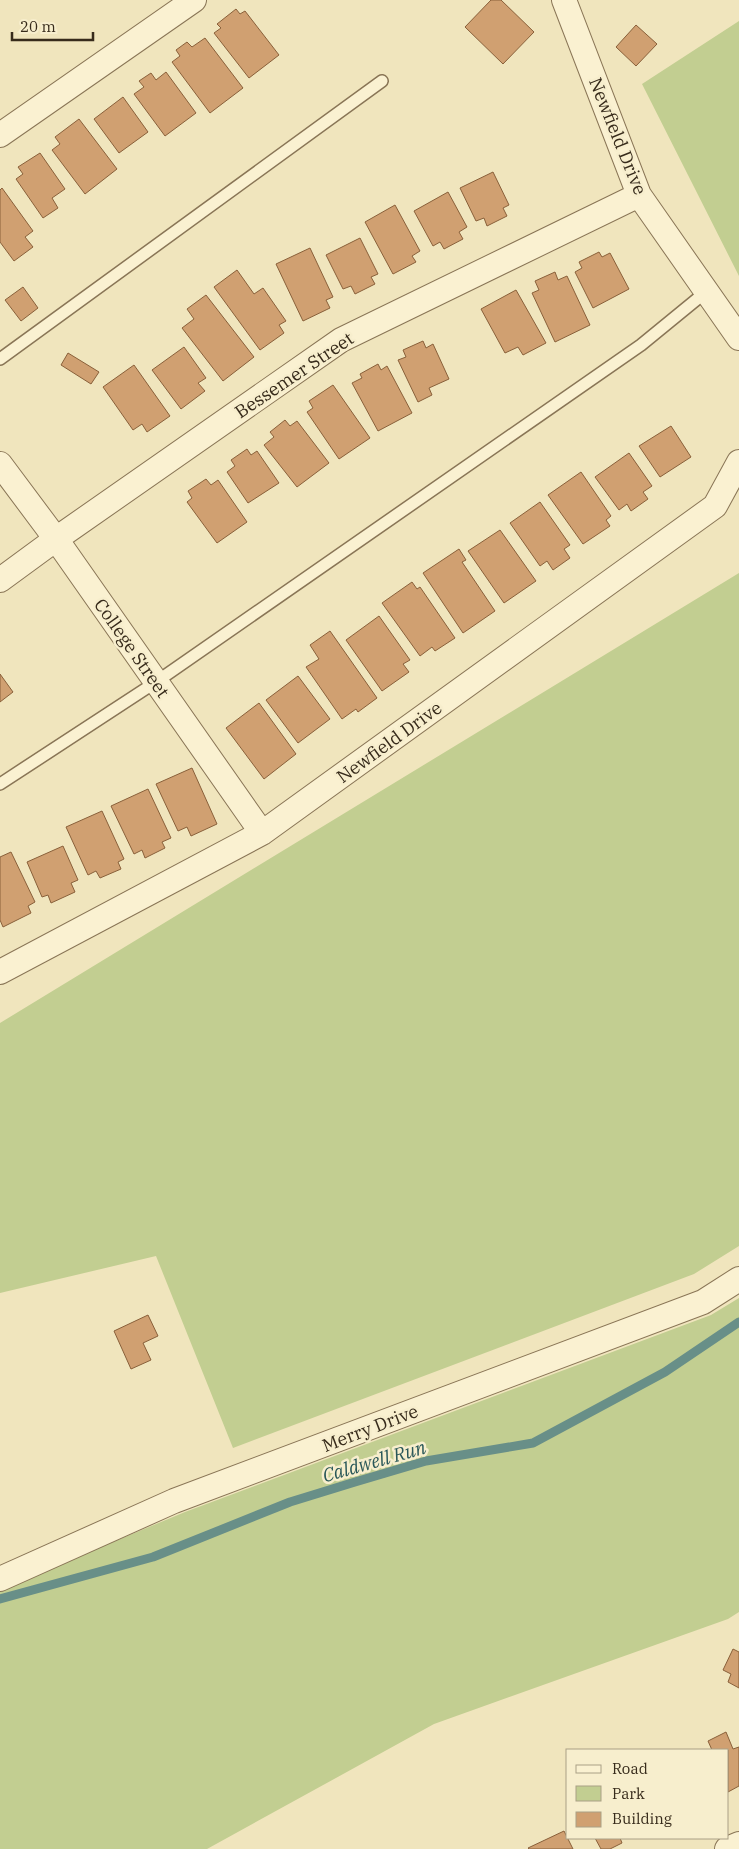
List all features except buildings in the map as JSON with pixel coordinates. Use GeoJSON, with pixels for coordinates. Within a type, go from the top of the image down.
{"type":"FeatureCollection","features":[{"type":"Feature","properties":{"kind":"street"},"geometry":{"type":"LineString","coordinates":[[1,132],[194,0]]}},
{"type":"Feature","properties":{"kind":"street","name":"Newfield Drive"},"geometry":{"type":"LineString","coordinates":[[564,0],[639,195],[739,338]]}},
{"type":"Feature","properties":{"kind":"street","name":"Bessemer Street"},"geometry":{"type":"LineString","coordinates":[[0,580],[341,340],[639,195]]}},
{"type":"Feature","properties":{"kind":"street","name":"Newfield Drive"},"geometry":{"type":"LineString","coordinates":[[0,972],[262,833],[716,506],[739,462]]}},
{"type":"Feature","properties":{"kind":"street","name":"College Street"},"geometry":{"type":"LineString","coordinates":[[0,464],[56,539],[262,833]]}},
{"type":"Feature","properties":{"kind":"street","name":"Merry Drive"},"geometry":{"type":"LineString","coordinates":[[0,1579],[174,1501],[703,1302],[739,1279]]}},
{"type":"Feature","properties":{"kind":"street"},"geometry":{"type":"LineString","coordinates":[[727,1849],[739,1844]]}},
{"type":"Feature","properties":{"kind":"lane"},"geometry":{"type":"LineString","coordinates":[[0,359],[382,81]]}},
{"type":"Feature","properties":{"kind":"lane"},"geometry":{"type":"LineString","coordinates":[[0,784],[156,682],[641,345],[707,291]]}},
{"type":"Feature","properties":{"kind":"green space"},"geometry":{"type":"Polygon","coordinates":[[[739,21],[739,276],[642,84],[739,21]]]}},
{"type":"Feature","properties":{"kind":"green space"},"geometry":{"type":"Polygon","coordinates":[[[739,573],[739,1246],[694,1274],[233,1448],[156,1256],[0,1293],[0,1023],[739,573]]]}},
{"type":"Feature","properties":{"kind":"green space"},"geometry":{"type":"Polygon","coordinates":[[[739,1298],[739,1612],[728,1619],[434,1724],[207,1849],[0,1849],[0,1589],[185,1512],[711,1315],[739,1298]]]}},
{"type":"Feature","properties":{"kind":"waterway","name":"Caldwell Run"},"geometry":{"type":"LineString","coordinates":[[0,1599],[153,1557],[290,1502],[426,1461],[533,1443],[665,1372],[739,1322]]}}]}
